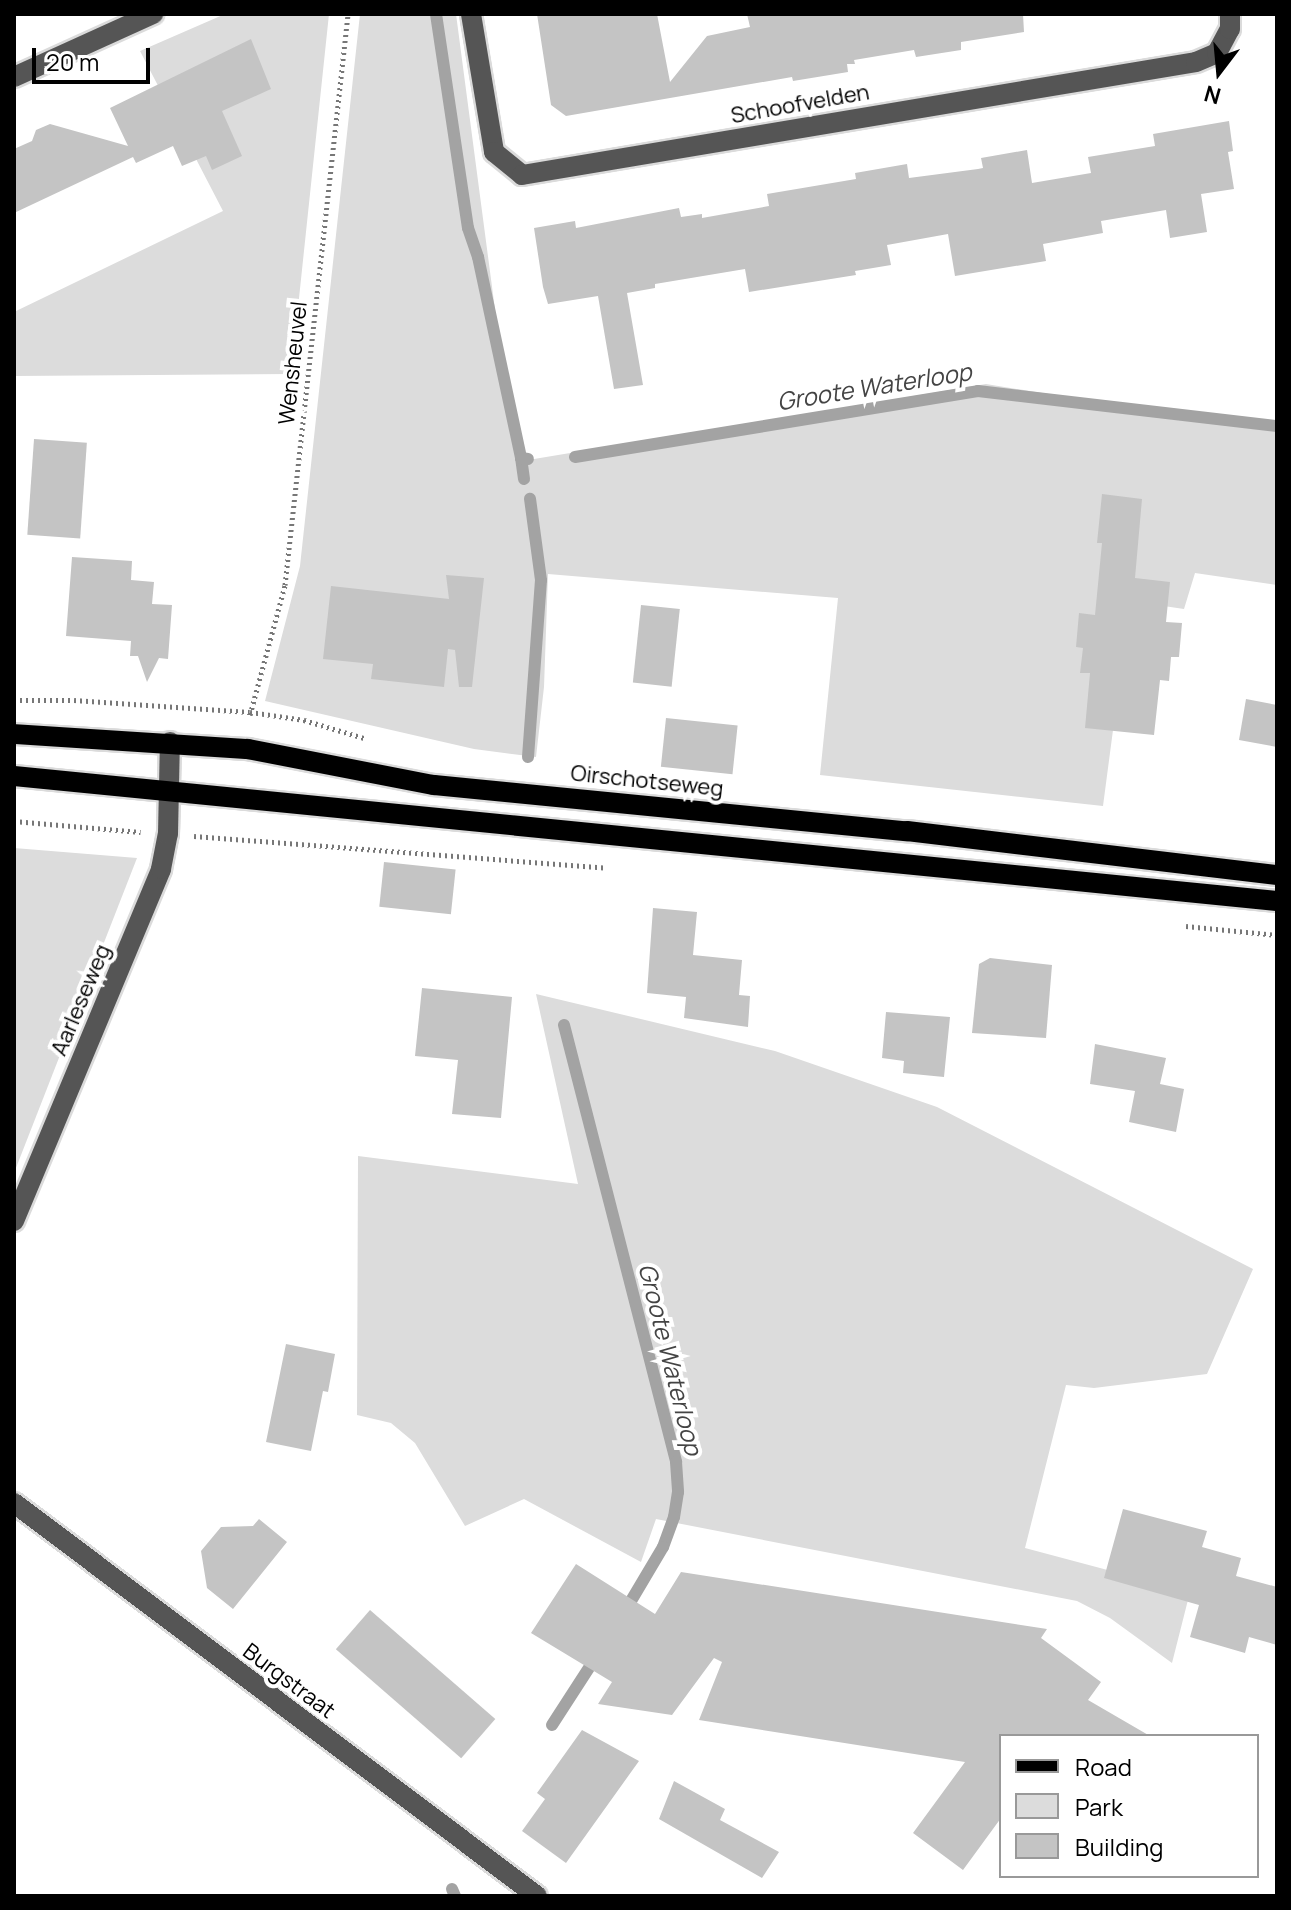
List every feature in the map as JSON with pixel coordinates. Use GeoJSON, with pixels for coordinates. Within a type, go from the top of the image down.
{"type":"FeatureCollection","features":[{"type":"Feature","properties":{"kind":"main road","name":"Oirschotseweg"},"geometry":{"type":"LineString","coordinates":[[14,734],[248,749],[434,785],[907,831],[1277,875]]}},
{"type":"Feature","properties":{"kind":"main road"},"geometry":{"type":"LineString","coordinates":[[14,776],[1277,901]]}},
{"type":"Feature","properties":{"kind":"street"},"geometry":{"type":"LineString","coordinates":[[14,77],[153,14]]}},
{"type":"Feature","properties":{"kind":"street","name":"Schoofvelden"},"geometry":{"type":"LineString","coordinates":[[471,14],[494,152],[522,175],[1196,62],[1217,53],[1230,29],[1230,14]]}},
{"type":"Feature","properties":{"kind":"street","name":"Aarleseweg"},"geometry":{"type":"LineString","coordinates":[[14,1221],[161,869],[168,834],[170,742]]}},
{"type":"Feature","properties":{"kind":"street","name":"Burgstraat"},"geometry":{"type":"LineString","coordinates":[[14,1503],[537,1896]]}},
{"type":"Feature","properties":{"kind":"path","name":"Wensheuvel"},"geometry":{"type":"LineString","coordinates":[[250,712],[285,585],[348,14]]}},
{"type":"Feature","properties":{"kind":"path"},"geometry":{"type":"LineString","coordinates":[[14,821],[617,869]]}},
{"type":"Feature","properties":{"kind":"path"},"geometry":{"type":"LineString","coordinates":[[1183,925],[1277,935]]}},
{"type":"Feature","properties":{"kind":"green space"},"geometry":{"type":"Polygon","coordinates":[[[225,14],[329,14],[291,374],[14,376],[14,312],[223,211],[140,51],[225,14]]]}},
{"type":"Feature","properties":{"kind":"green space"},"geometry":{"type":"Polygon","coordinates":[[[360,14],[456,14],[503,370],[522,461],[986,384],[1277,431],[1277,585],[1195,573],[1184,609],[1130,601],[1103,806],[820,775],[838,598],[548,574],[544,687],[536,757],[474,749],[265,701],[300,566],[360,14]]]}},
{"type":"Feature","properties":{"kind":"green space"},"geometry":{"type":"Polygon","coordinates":[[[14,848],[137,858],[14,1173],[14,848]]]}},
{"type":"Feature","properties":{"kind":"green space"},"geometry":{"type":"Polygon","coordinates":[[[536,994],[775,1051],[937,1107],[1253,1269],[1207,1374],[1094,1388],[1066,1385],[1025,1548],[1190,1592],[1172,1663],[1110,1618],[1077,1601],[656,1519],[641,1562],[524,1499],[465,1526],[415,1443],[391,1423],[357,1415],[358,1156],[578,1184],[536,994]]]}},
{"type":"Feature","properties":{"kind":"building"},"geometry":{"type":"Polygon","coordinates":[[[537,14],[657,14],[670,82],[707,36],[750,27],[747,14],[1023,14],[1024,32],[961,42],[961,50],[916,57],[914,50],[854,60],[855,64],[847,64],[848,72],[793,81],[792,77],[566,116],[551,105],[537,14]]]}},
{"type":"Feature","properties":{"kind":"building"},"geometry":{"type":"Polygon","coordinates":[[[251,39],[271,89],[222,111],[242,156],[212,170],[206,156],[182,166],[173,146],[136,163],[133,157],[14,213],[14,149],[32,141],[36,130],[50,124],[128,146],[110,108],[251,39]]]}},
{"type":"Feature","properties":{"kind":"building"},"geometry":{"type":"Polygon","coordinates":[[[1229,121],[1233,151],[1228,152],[1234,189],[1201,194],[1207,232],[1170,238],[1166,210],[1101,221],[1103,233],[1043,244],[1046,261],[955,276],[948,234],[887,245],[891,265],[855,271],[856,275],[749,292],[745,269],[655,284],[655,288],[627,293],[643,385],[614,389],[598,296],[548,304],[543,287],[534,228],[575,221],[576,228],[679,208],[681,217],[702,214],[702,218],[769,206],[767,194],[856,179],[855,173],[907,164],[909,178],[978,169],[983,168],[981,158],[1027,150],[1032,183],[1091,173],[1088,157],[1155,146],[1153,134],[1229,121]]]}},
{"type":"Feature","properties":{"kind":"building"},"geometry":{"type":"Polygon","coordinates":[[[34,439],[87,443],[80,538],[27,535],[34,439]]]}},
{"type":"Feature","properties":{"kind":"building"},"geometry":{"type":"Polygon","coordinates":[[[1102,494],[1142,499],[1135,578],[1170,582],[1166,622],[1182,623],[1179,657],[1171,657],[1169,681],[1160,680],[1154,735],[1085,728],[1090,673],[1080,673],[1083,648],[1076,647],[1079,613],[1095,615],[1102,543],[1097,543],[1102,494]]]}},
{"type":"Feature","properties":{"kind":"building"},"geometry":{"type":"Polygon","coordinates":[[[72,557],[132,561],[131,580],[154,582],[152,604],[172,605],[168,659],[159,658],[147,682],[138,656],[130,656],[131,641],[66,636],[72,557]]]}},
{"type":"Feature","properties":{"kind":"building"},"geometry":{"type":"Polygon","coordinates":[[[446,575],[484,578],[472,687],[459,687],[455,650],[448,649],[444,687],[371,679],[373,664],[323,659],[331,586],[449,599],[446,575]]]}},
{"type":"Feature","properties":{"kind":"building"},"geometry":{"type":"Polygon","coordinates":[[[641,605],[680,609],[672,687],[633,683],[641,605]]]}},
{"type":"Feature","properties":{"kind":"building"},"geometry":{"type":"Polygon","coordinates":[[[1246,699],[1277,705],[1277,747],[1239,740],[1246,699]]]}},
{"type":"Feature","properties":{"kind":"building"},"geometry":{"type":"Polygon","coordinates":[[[666,718],[738,726],[732,774],[661,767],[666,718]]]}},
{"type":"Feature","properties":{"kind":"building"},"geometry":{"type":"Polygon","coordinates":[[[384,862],[456,870],[451,914],[379,907],[384,862]]]}},
{"type":"Feature","properties":{"kind":"building"},"geometry":{"type":"Polygon","coordinates":[[[653,908],[697,912],[693,955],[742,960],[739,995],[750,996],[748,1027],[684,1018],[686,997],[647,993],[653,908]]]}},
{"type":"Feature","properties":{"kind":"building"},"geometry":{"type":"Polygon","coordinates":[[[990,958],[1052,965],[1046,1038],[972,1033],[979,964],[990,958]]]}},
{"type":"Feature","properties":{"kind":"building"},"geometry":{"type":"Polygon","coordinates":[[[422,988],[512,997],[501,1118],[452,1114],[458,1060],[415,1056],[422,988]]]}},
{"type":"Feature","properties":{"kind":"building"},"geometry":{"type":"Polygon","coordinates":[[[886,1012],[950,1017],[944,1077],[903,1073],[904,1061],[882,1058],[886,1012]]]}},
{"type":"Feature","properties":{"kind":"building"},"geometry":{"type":"Polygon","coordinates":[[[1095,1044],[1166,1058],[1160,1084],[1184,1089],[1176,1132],[1129,1122],[1135,1091],[1090,1084],[1095,1044]]]}},
{"type":"Feature","properties":{"kind":"building"},"geometry":{"type":"Polygon","coordinates":[[[286,1344],[335,1354],[328,1392],[323,1391],[311,1451],[266,1442],[286,1344]]]}},
{"type":"Feature","properties":{"kind":"building"},"geometry":{"type":"Polygon","coordinates":[[[1123,1509],[1207,1531],[1202,1547],[1241,1558],[1236,1576],[1277,1587],[1277,1645],[1249,1637],[1245,1653],[1190,1637],[1199,1605],[1104,1578],[1123,1509]]]}},
{"type":"Feature","properties":{"kind":"building"},"geometry":{"type":"Polygon","coordinates":[[[259,1519],[287,1542],[233,1609],[207,1588],[201,1551],[221,1527],[253,1526],[259,1519]]]}},
{"type":"Feature","properties":{"kind":"building"},"geometry":{"type":"Polygon","coordinates":[[[576,1564],[655,1614],[681,1572],[1047,1629],[1041,1638],[1101,1682],[1088,1700],[1147,1734],[999,1734],[999,1821],[963,1870],[913,1833],[965,1762],[699,1720],[722,1662],[714,1658],[672,1715],[598,1704],[612,1682],[531,1633],[576,1564]]]}},
{"type":"Feature","properties":{"kind":"building"},"geometry":{"type":"Polygon","coordinates":[[[370,1610],[495,1719],[461,1758],[336,1649],[370,1610]]]}},
{"type":"Feature","properties":{"kind":"building"},"geometry":{"type":"Polygon","coordinates":[[[582,1730],[639,1761],[566,1863],[522,1831],[545,1799],[537,1793],[582,1730]]]}},
{"type":"Feature","properties":{"kind":"building"},"geometry":{"type":"Polygon","coordinates":[[[674,1781],[725,1809],[720,1820],[779,1852],[762,1878],[659,1819],[674,1781]]]}},
{"type":"Feature","properties":{"kind":"waterway"},"geometry":{"type":"LineString","coordinates":[[436,14],[468,228],[478,257],[521,458]]}},
{"type":"Feature","properties":{"kind":"waterway","name":"Groote Waterloop"},"geometry":{"type":"LineString","coordinates":[[575,457],[978,391],[1277,426]]}},
{"type":"Feature","properties":{"kind":"waterway","name":"Groote Waterloop"},"geometry":{"type":"LineString","coordinates":[[524,479],[521,458],[528,459]]}},
{"type":"Feature","properties":{"kind":"waterway","name":"Groote Waterloop"},"geometry":{"type":"LineString","coordinates":[[528,757],[541,580],[530,499]]}},
{"type":"Feature","properties":{"kind":"waterway","name":"Groote Waterloop"},"geometry":{"type":"LineString","coordinates":[[564,1025],[676,1462],[678,1492],[674,1517],[663,1547],[625,1611]]}},
{"type":"Feature","properties":{"kind":"waterway","name":"Groote Waterloop"},"geometry":{"type":"LineString","coordinates":[[552,1725],[596,1657]]}},
{"type":"Feature","properties":{"kind":"waterway","name":"Groote Waterloop"},"geometry":{"type":"LineString","coordinates":[[452,1889],[455,1896]]}}]}
